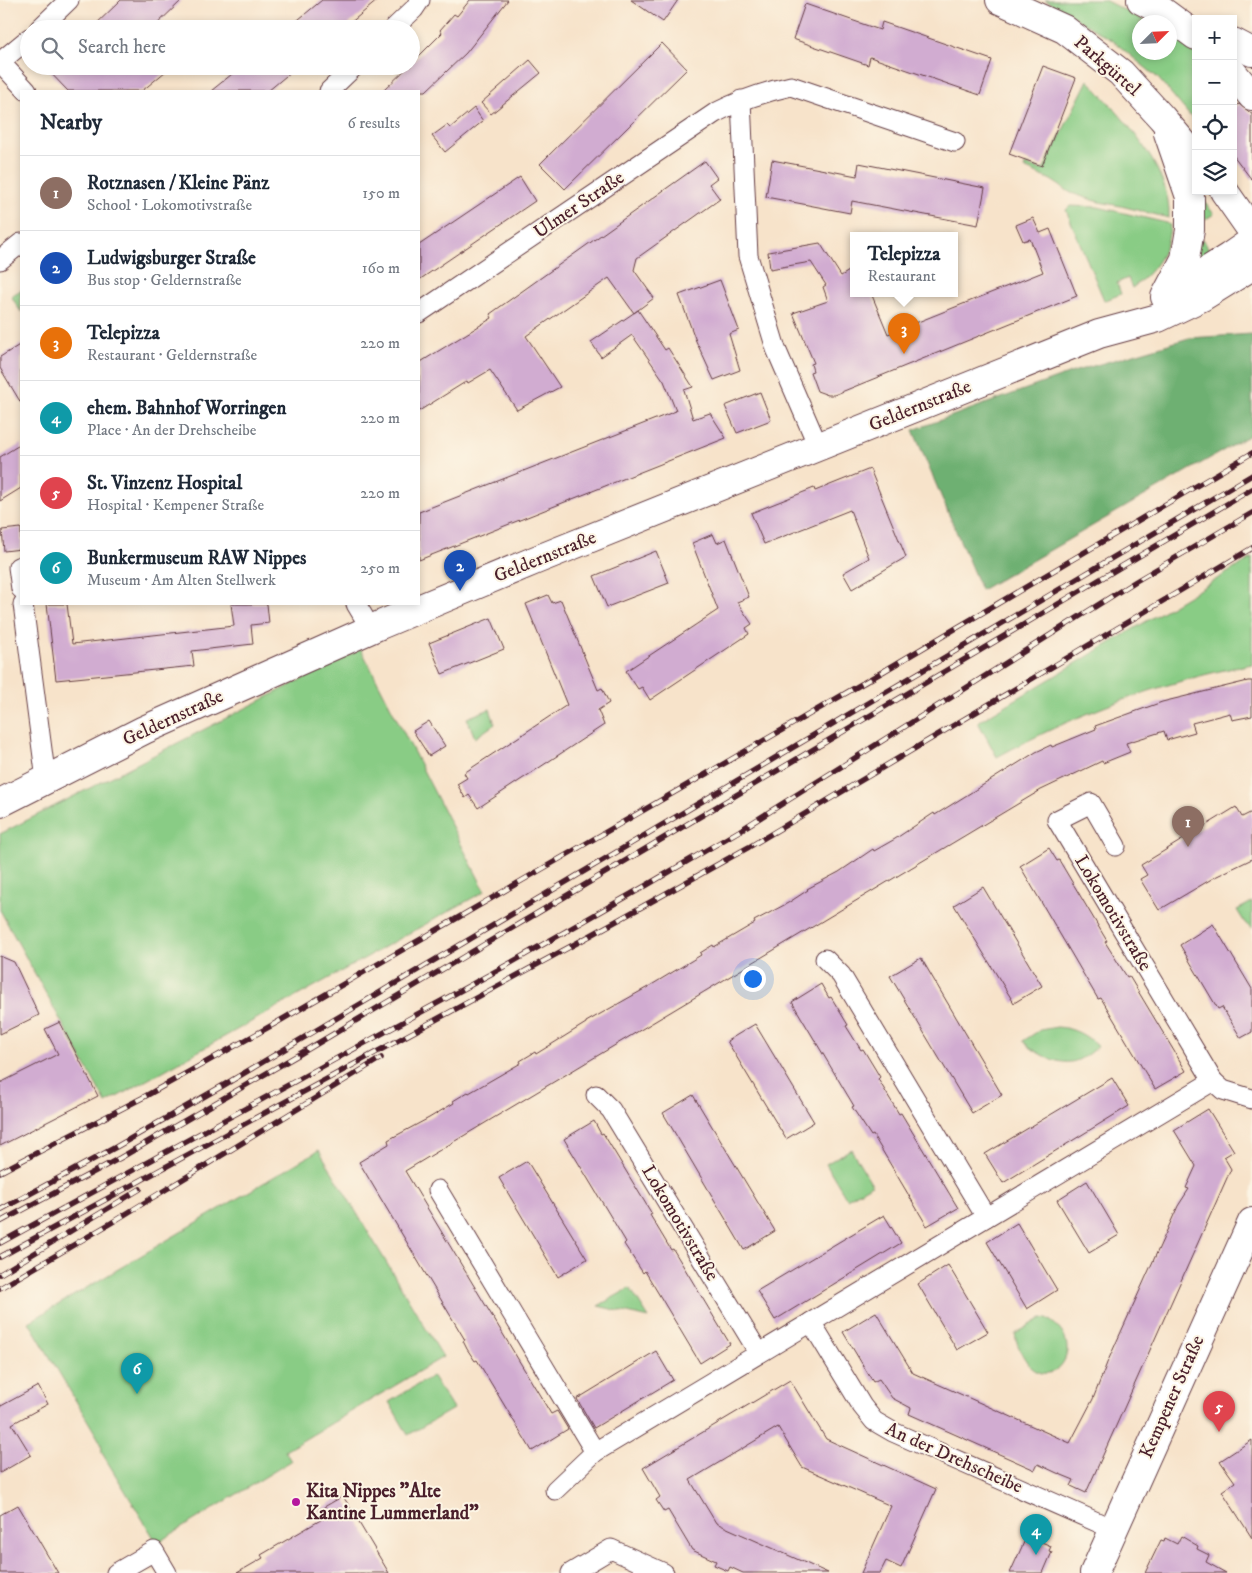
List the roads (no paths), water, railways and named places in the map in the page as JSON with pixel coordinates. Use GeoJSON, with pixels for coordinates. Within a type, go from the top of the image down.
{"type":"FeatureCollection","features":[{"type":"Feature","properties":{"kind":"street"},"geometry":{"type":"LineString","coordinates":[[48,20],[69,0]]}},
{"type":"Feature","properties":{"kind":"street"},"geometry":{"type":"LineString","coordinates":[[402,20],[420,0]]}},
{"type":"Feature","properties":{"kind":"street","name":"Parkgürtel"},"geometry":{"type":"LineString","coordinates":[[1000,0],[1064,29],[1121,74],[1192,153]]}},
{"type":"Feature","properties":{"kind":"street"},"geometry":{"type":"LineString","coordinates":[[1152,5],[1192,22]]}},
{"type":"Feature","properties":{"kind":"street"},"geometry":{"type":"LineString","coordinates":[[1152,5],[1192,33]]}},
{"type":"Feature","properties":{"kind":"street"},"geometry":{"type":"LineString","coordinates":[[1237,44],[1252,52]]}},
{"type":"Feature","properties":{"kind":"street"},"geometry":{"type":"LineString","coordinates":[[20,45],[0,62],[26,90]]}},
{"type":"Feature","properties":{"kind":"street"},"geometry":{"type":"LineString","coordinates":[[329,90],[345,75]]}},
{"type":"Feature","properties":{"kind":"street"},"geometry":{"type":"LineString","coordinates":[[1237,78],[1252,96]]}},
{"type":"Feature","properties":{"kind":"street","name":"Ulmer Straße"},"geometry":{"type":"LineString","coordinates":[[420,312],[716,113],[741,100],[764,92],[791,86],[955,142]]}},
{"type":"Feature","properties":{"kind":"street"},"geometry":{"type":"LineString","coordinates":[[741,100],[748,256],[776,349],[818,446]]}},
{"type":"Feature","properties":{"kind":"street"},"geometry":{"type":"LineString","coordinates":[[1162,118],[1190,197],[1190,230],[1186,259],[1165,297]]}},
{"type":"Feature","properties":{"kind":"street"},"geometry":{"type":"LineString","coordinates":[[1227,195],[1252,231]]}},
{"type":"Feature","properties":{"kind":"street","name":"Geldernstraße"},"geometry":{"type":"LineString","coordinates":[[1099,334],[1165,297],[1229,258],[1252,241]]}},
{"type":"Feature","properties":{"kind":"street"},"geometry":{"type":"LineString","coordinates":[[0,260],[20,244]]}},
{"type":"Feature","properties":{"kind":"street","name":"Geldernstraße"},"geometry":{"type":"LineString","coordinates":[[0,802],[144,730],[371,629],[544,556],[1099,334],[1158,318],[1202,297],[1252,266]]}},
{"type":"Feature","properties":{"kind":"street"},"geometry":{"type":"LineString","coordinates":[[20,566],[18,567],[20,581]]}},
{"type":"Feature","properties":{"kind":"street"},"geometry":{"type":"LineString","coordinates":[[23,605],[46,780]]}},
{"type":"Feature","properties":{"kind":"street"},"geometry":{"type":"LineString","coordinates":[[357,605],[371,629]]}},
{"type":"Feature","properties":{"kind":"street","name":"Lokomotivstraße"},"geometry":{"type":"LineString","coordinates":[[1116,846],[1091,804],[1057,820],[1213,1081],[1222,1090],[1252,1099]]}},
{"type":"Feature","properties":{"kind":"street"},"geometry":{"type":"LineString","coordinates":[[825,959],[841,975],[986,1217]]}},
{"type":"Feature","properties":{"kind":"street"},"geometry":{"type":"LineString","coordinates":[[555,1490],[595,1452],[1213,1081]]}},
{"type":"Feature","properties":{"kind":"street","name":"Lokomotivstraße"},"geometry":{"type":"LineString","coordinates":[[596,1095],[611,1110],[760,1353]]}},
{"type":"Feature","properties":{"kind":"street"},"geometry":{"type":"LineString","coordinates":[[438,1190],[595,1452]]}},
{"type":"Feature","properties":{"kind":"street","name":"Kempener Straße"},"geometry":{"type":"LineString","coordinates":[[1094,1573],[1252,1222]]}},
{"type":"Feature","properties":{"kind":"street","name":"An der Drehscheibe"},"geometry":{"type":"LineString","coordinates":[[811,1322],[862,1406],[874,1421],[893,1432],[1114,1530]]}},
{"type":"Feature","properties":{"kind":"street"},"geometry":{"type":"LineString","coordinates":[[571,1573],[611,1549],[664,1573]]}},
{"type":"Feature","properties":{"kind":"street"},"geometry":{"type":"LineString","coordinates":[[116,1573],[154,1551],[167,1573]]}},
{"type":"Feature","properties":{"kind":"railway"},"geometry":{"type":"LineString","coordinates":[[0,1172],[142,1098],[276,1023],[884,671],[1252,453]]}},
{"type":"Feature","properties":{"kind":"railway"},"geometry":{"type":"LineString","coordinates":[[0,1210],[116,1147],[224,1085],[1252,475]]}},
{"type":"Feature","properties":{"kind":"railway"},"geometry":{"type":"LineString","coordinates":[[0,1222],[120,1158],[298,1055],[1252,489]]}},
{"type":"Feature","properties":{"kind":"railway"},"geometry":{"type":"LineString","coordinates":[[0,1243],[507,965],[647,885],[739,831],[1136,581],[1252,513]]}},
{"type":"Feature","properties":{"kind":"railway"},"geometry":{"type":"LineString","coordinates":[[0,1257],[586,938],[749,847],[1252,548]]}},
{"type":"Feature","properties":{"kind":"railway"},"geometry":{"type":"LineString","coordinates":[[0,1288],[111,1223],[381,1058]]}},
{"type":"Feature","properties":{"kind":"railway"},"geometry":{"type":"LineString","coordinates":[[0,1274],[140,1189]]}},
{"type":"Feature","properties":{"kind":"place","name":"Telepizza"},"geometry":{"type":"Point","coordinates":[904,354]}},
{"type":"Feature","properties":{"kind":"place","name":"Ludwigsburger Straße"},"geometry":{"type":"Point","coordinates":[460,591]}},
{"type":"Feature","properties":{"kind":"place","name":"Rotznasen / Kleine Pänz"},"geometry":{"type":"Point","coordinates":[1188,847]}},
{"type":"Feature","properties":{"kind":"place","name":"Bunkermuseum RAW Nippes"},"geometry":{"type":"Point","coordinates":[137,1394]}},
{"type":"Feature","properties":{"kind":"place","name":"St. Vinzenz Hospital"},"geometry":{"type":"Point","coordinates":[1219,1432]}},
{"type":"Feature","properties":{"kind":"place","name":"Kita Nippes \"Alte Kantine Lummerland\""},"geometry":{"type":"Point","coordinates":[296,1502]}},
{"type":"Feature","properties":{"kind":"place","name":"ehem. Bahnhof Worringen"},"geometry":{"type":"Point","coordinates":[1036,1555]}}]}
